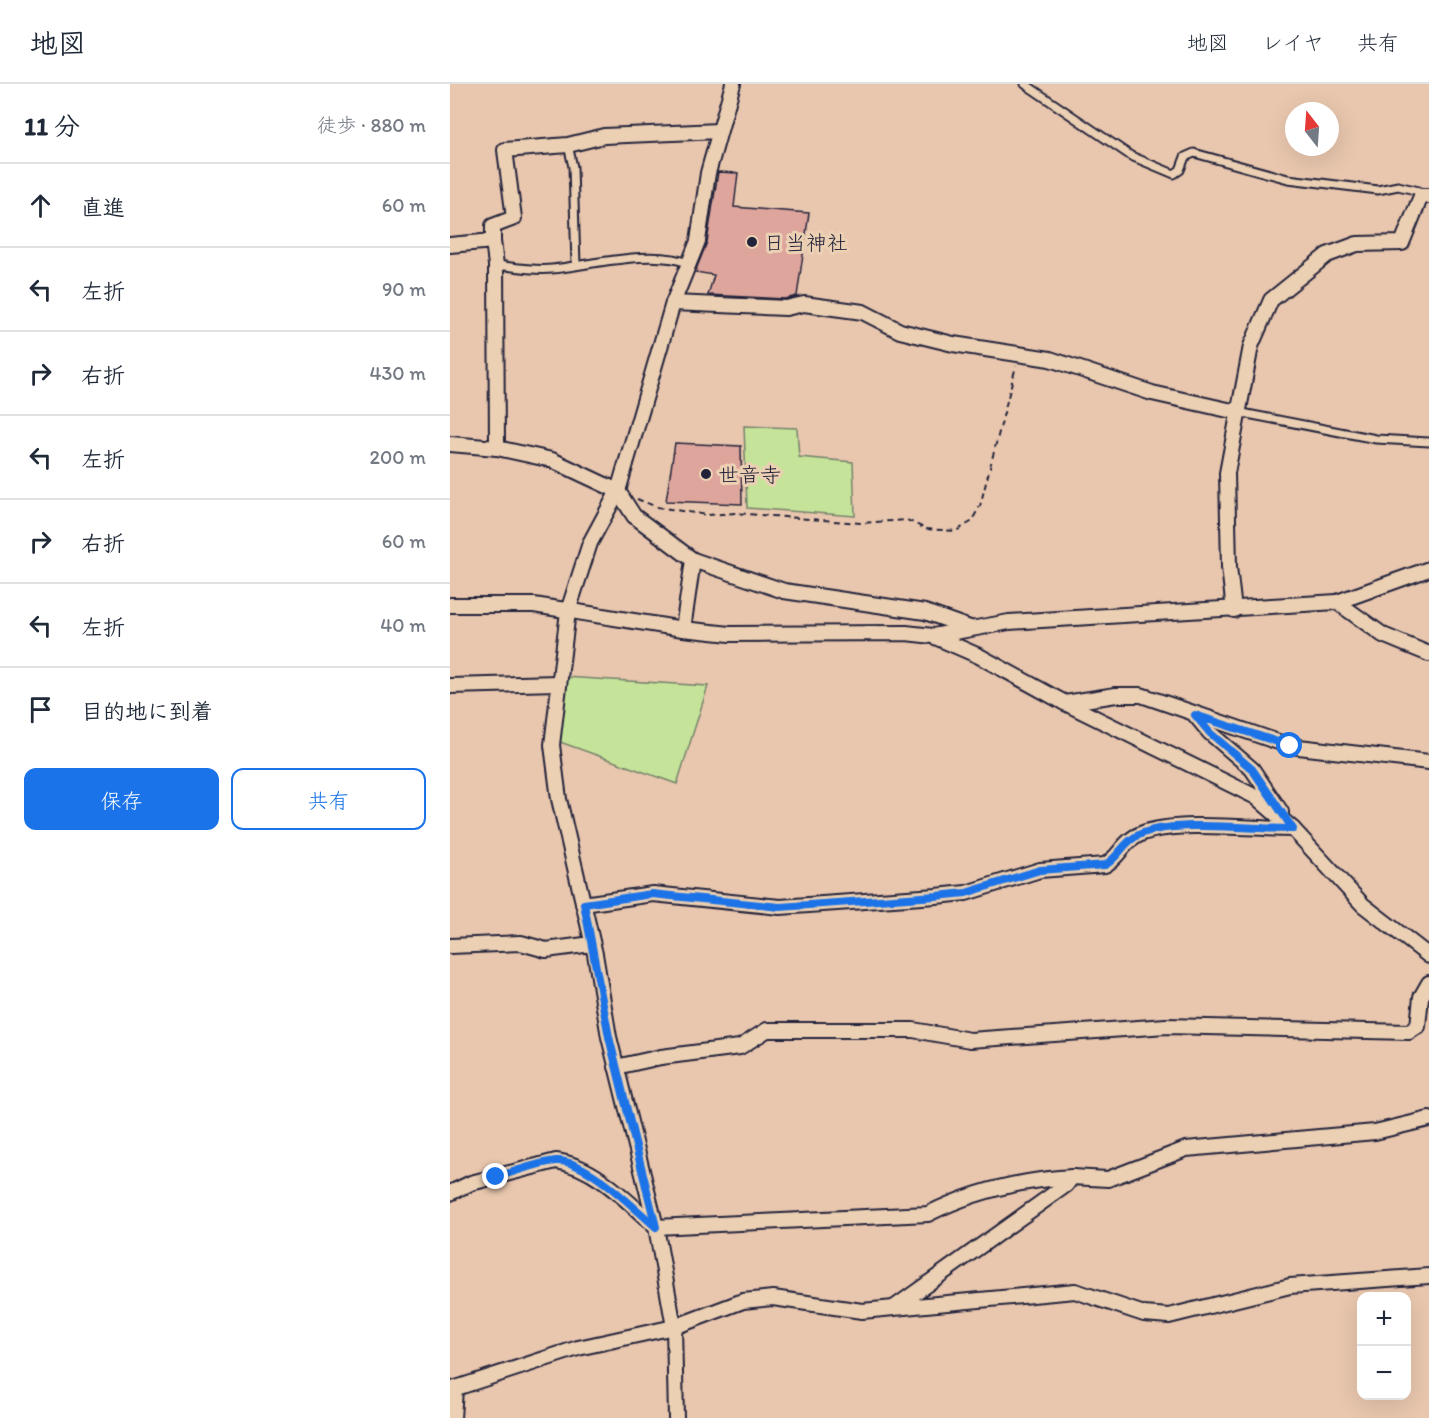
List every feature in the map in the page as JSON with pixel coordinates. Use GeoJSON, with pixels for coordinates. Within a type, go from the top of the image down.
{"type":"FeatureCollection","features":[{"type":"Feature","properties":{"kind":"street"},"geometry":{"type":"LineString","coordinates":[[676,1418],[674,1327],[656,1227],[616,1067],[584,904],[560,799],[552,745],[568,611],[590,543],[618,491],[673,303],[698,241],[708,173],[733,84]]}},
{"type":"Feature","properties":{"kind":"street"},"geometry":{"type":"LineString","coordinates":[[497,448],[494,226],[514,218],[505,150],[567,145],[604,136],[719,131]]}},
{"type":"Feature","properties":{"kind":"street"},"geometry":{"type":"LineString","coordinates":[[1234,610],[1229,567],[1227,473],[1251,346],[1271,300],[1327,255],[1357,244],[1402,243],[1425,196]]}},
{"type":"Feature","properties":{"kind":"street"},"geometry":{"type":"LineString","coordinates":[[450,245],[493,241]]}},
{"type":"Feature","properties":{"kind":"street"},"geometry":{"type":"LineString","coordinates":[[673,303],[786,308],[804,304],[863,312],[900,331],[953,344],[1062,362],[1152,393],[1237,412]]}},
{"type":"Feature","properties":{"kind":"street"},"geometry":{"type":"LineString","coordinates":[[450,444],[497,448],[552,460],[618,491],[634,516],[693,560],[784,591],[925,612],[972,629]]}},
{"type":"Feature","properties":{"kind":"street"},"geometry":{"type":"LineString","coordinates":[[683,629],[693,560]]}},
{"type":"Feature","properties":{"kind":"street"},"geometry":{"type":"LineString","coordinates":[[450,605],[534,605],[683,629],[730,634],[906,633],[933,636],[1009,622],[1337,603],[1429,569]]}},
{"type":"Feature","properties":{"kind":"street"},"geometry":{"type":"LineString","coordinates":[[1337,603],[1383,635],[1429,654]]}},
{"type":"Feature","properties":{"kind":"street"},"geometry":{"type":"LineString","coordinates":[[933,636],[979,656],[1065,703],[1256,797],[1293,829],[1363,905],[1429,956]]}},
{"type":"Feature","properties":{"kind":"street"},"geometry":{"type":"LineString","coordinates":[[450,686],[558,683]]}},
{"type":"Feature","properties":{"kind":"street"},"geometry":{"type":"LineString","coordinates":[[1065,703],[1116,695],[1142,695],[1290,746],[1429,762]]}},
{"type":"Feature","properties":{"kind":"street"},"geometry":{"type":"LineString","coordinates":[[1195,715],[1210,733],[1252,769],[1293,829]]}},
{"type":"Feature","properties":{"kind":"street"},"geometry":{"type":"LineString","coordinates":[[584,904],[652,894],[780,907],[966,893],[1040,870],[1105,865],[1113,860],[1123,844],[1143,833],[1178,826],[1293,829]]}},
{"type":"Feature","properties":{"kind":"street"},"geometry":{"type":"LineString","coordinates":[[450,946],[521,943],[546,950],[592,944]]}},
{"type":"Feature","properties":{"kind":"street"},"geometry":{"type":"LineString","coordinates":[[616,1067],[661,1057],[740,1047],[768,1030],[913,1030],[970,1040],[1166,1026],[1408,1032],[1418,1026],[1421,997],[1429,983]]}},
{"type":"Feature","properties":{"kind":"street"},"geometry":{"type":"LineString","coordinates":[[450,1193],[471,1183],[556,1161],[570,1163],[601,1181],[656,1227],[928,1214],[962,1197],[1038,1179],[1072,1177],[1108,1179],[1186,1149],[1376,1132],[1429,1119]]}},
{"type":"Feature","properties":{"kind":"street"},"geometry":{"type":"LineString","coordinates":[[895,1307],[1066,1185],[1072,1177]]}},
{"type":"Feature","properties":{"kind":"street"},"geometry":{"type":"LineString","coordinates":[[453,1418],[453,1390],[578,1348],[674,1327],[743,1301],[773,1298],[862,1311],[1075,1291],[1144,1314],[1169,1316],[1290,1286],[1429,1276]]}},
{"type":"Feature","properties":{"kind":"lane"},"geometry":{"type":"LineString","coordinates":[[1025,84],[1131,156],[1174,174],[1180,170],[1185,157],[1194,153],[1288,179],[1378,190],[1398,186],[1419,191],[1425,196]]}},
{"type":"Feature","properties":{"kind":"lane"},"geometry":{"type":"LineString","coordinates":[[567,145],[573,167],[576,264]]}},
{"type":"Feature","properties":{"kind":"lane"},"geometry":{"type":"LineString","coordinates":[[496,266],[550,269],[576,264],[648,258],[678,259],[690,264]]}},
{"type":"Feature","properties":{"kind":"lane"},"geometry":{"type":"LineString","coordinates":[[1237,412],[1376,439],[1429,442]]}},
{"type":"Feature","properties":{"kind":"path"},"geometry":{"type":"LineString","coordinates":[[618,491],[657,507],[707,515],[735,513],[860,523],[907,520],[926,529],[956,531],[971,522],[980,506],[1019,355]]}},
{"type":"Feature","properties":{"kind":"green space"},"geometry":{"type":"Polygon","coordinates":[[[744,426],[797,428],[799,457],[853,462],[855,516],[747,508],[744,426]]]}},
{"type":"Feature","properties":{"kind":"green space"},"geometry":{"type":"Polygon","coordinates":[[[564,677],[708,686],[677,784],[560,742],[564,677]]]}},
{"type":"Feature","properties":{"kind":"building","name":"日当神社"},"geometry":{"type":"Polygon","coordinates":[[[718,172],[738,173],[734,207],[809,213],[797,296],[785,299],[708,295],[714,275],[695,272],[707,242],[718,172]]]}},
{"type":"Feature","properties":{"kind":"building","name":"世音寺"},"geometry":{"type":"Polygon","coordinates":[[[675,443],[741,446],[742,504],[666,501],[675,443]]]}},
{"type":"Feature","properties":{"kind":"place","name":"日当神社"},"geometry":{"type":"Point","coordinates":[752,242]}},
{"type":"Feature","properties":{"kind":"place","name":"世音寺"},"geometry":{"type":"Point","coordinates":[706,474]}},
{"type":"Feature","properties":{"kind":"route"},"geometry":{"type":"LineString","coordinates":[[496,1177],[556,1161],[570,1163],[601,1181],[656,1227],[609,1037],[584,904],[652,894],[780,907],[966,893],[1040,870],[1105,865],[1113,860],[1123,844],[1143,833],[1178,826],[1293,829],[1252,769],[1210,733],[1195,715],[1290,746]]}}]}
